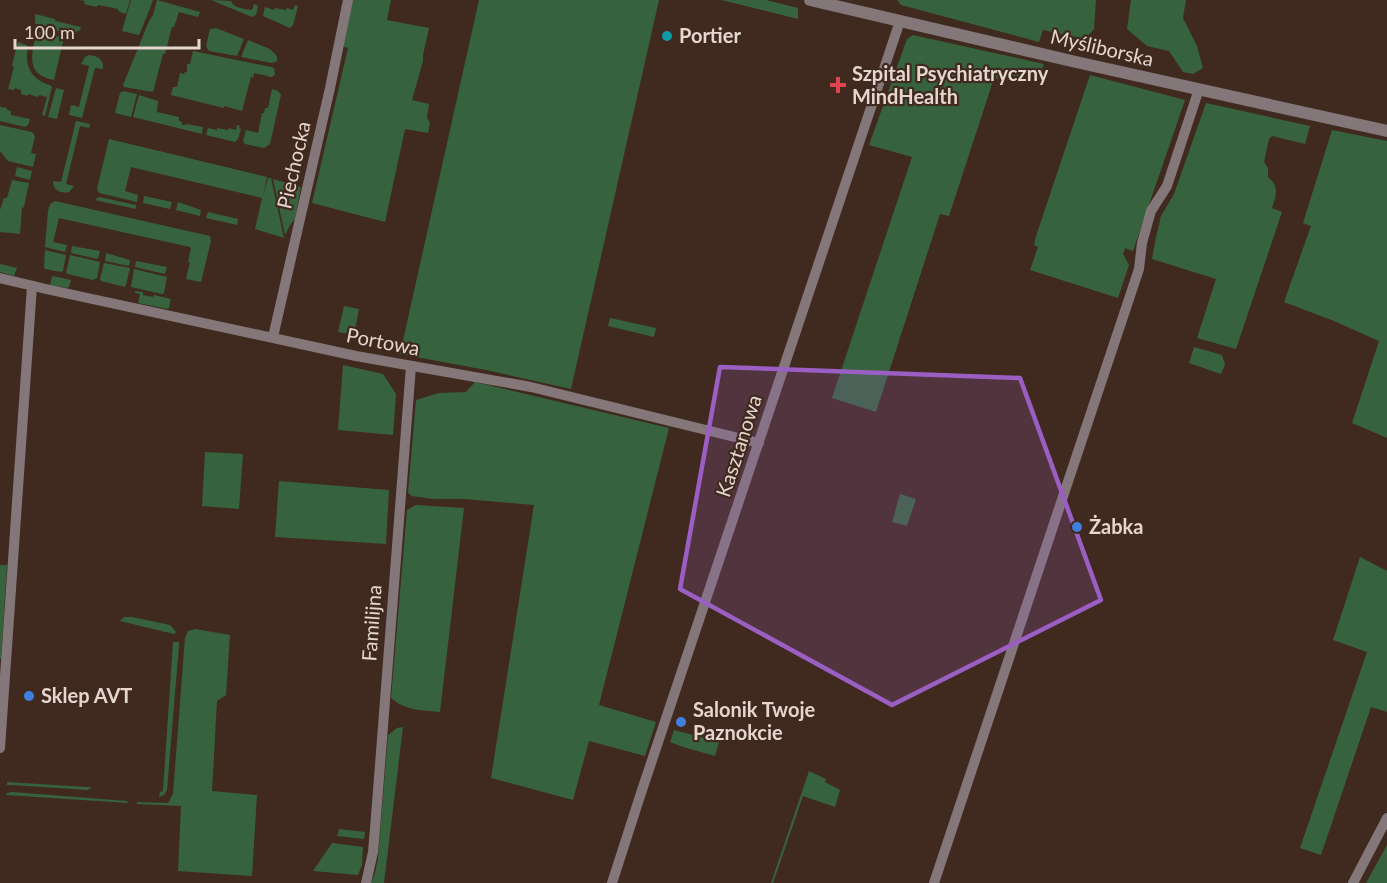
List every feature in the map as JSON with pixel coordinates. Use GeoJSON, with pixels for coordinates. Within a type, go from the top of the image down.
{"type":"FeatureCollection","features":[{"type":"Feature","properties":{"kind":"street","name":"Piechocka"},"geometry":{"type":"LineString","coordinates":[[273,337],[348,0]]}},
{"type":"Feature","properties":{"kind":"street","name":"Myśliborska"},"geometry":{"type":"LineString","coordinates":[[810,0],[1387,131]]}},
{"type":"Feature","properties":{"kind":"street","name":"Kasztanowa"},"geometry":{"type":"LineString","coordinates":[[612,883],[640,793],[900,21]]}},
{"type":"Feature","properties":{"kind":"street"},"geometry":{"type":"LineString","coordinates":[[934,883],[1139,269],[1142,243],[1151,211],[1167,186],[1199,89]]}},
{"type":"Feature","properties":{"kind":"street","name":"Portowa"},"geometry":{"type":"LineString","coordinates":[[0,278],[356,356],[531,387],[759,443]]}},
{"type":"Feature","properties":{"kind":"street"},"geometry":{"type":"LineString","coordinates":[[0,748],[32,286]]}},
{"type":"Feature","properties":{"kind":"street","name":"Familijna"},"geometry":{"type":"LineString","coordinates":[[366,883],[373,852],[411,366]]}},
{"type":"Feature","properties":{"kind":"street"},"geometry":{"type":"LineString","coordinates":[[1353,883],[1387,818]]}},
{"type":"Feature","properties":{"kind":"highlighted area"},"geometry":{"type":"Polygon","coordinates":[[[720,367],[1020,378],[1101,600],[892,705],[680,589],[720,367]]]}},
{"type":"Feature","properties":{"kind":"green space"},"geometry":{"type":"Polygon","coordinates":[[[79,0],[130,0],[126,14],[118,9],[84,4],[85,1],[79,0]]]}},
{"type":"Feature","properties":{"kind":"green space"},"geometry":{"type":"Polygon","coordinates":[[[131,0],[153,0],[139,35],[122,31],[131,0]]]}},
{"type":"Feature","properties":{"kind":"green space"},"geometry":{"type":"Polygon","coordinates":[[[157,0],[200,12],[198,17],[179,12],[174,27],[172,27],[165,54],[163,54],[153,92],[124,87],[123,85],[153,15],[157,0]]]}},
{"type":"Feature","properties":{"kind":"green space"},"geometry":{"type":"Polygon","coordinates":[[[211,0],[231,1],[237,7],[252,10],[254,4],[258,6],[256,15],[252,17],[211,0]]]}},
{"type":"Feature","properties":{"kind":"green space"},"geometry":{"type":"Polygon","coordinates":[[[351,0],[391,0],[387,20],[429,28],[412,100],[429,104],[428,133],[405,129],[385,222],[312,203],[348,48],[341,46],[351,0]]]}},
{"type":"Feature","properties":{"kind":"green space"},"geometry":{"type":"Polygon","coordinates":[[[479,0],[659,0],[571,389],[400,354],[479,0]]]}},
{"type":"Feature","properties":{"kind":"green space"},"geometry":{"type":"Polygon","coordinates":[[[721,0],[766,0],[798,8],[798,19],[721,0]]]}},
{"type":"Feature","properties":{"kind":"green space"},"geometry":{"type":"Polygon","coordinates":[[[897,0],[1096,0],[1094,29],[1085,39],[1043,30],[1039,42],[901,5],[897,0]]]}},
{"type":"Feature","properties":{"kind":"green space"},"geometry":{"type":"Polygon","coordinates":[[[1131,0],[1186,0],[1183,18],[1197,46],[1203,68],[1193,74],[1183,72],[1169,51],[1147,46],[1127,29],[1131,0]]]}},
{"type":"Feature","properties":{"kind":"green space"},"geometry":{"type":"Polygon","coordinates":[[[295,5],[298,6],[290,28],[263,16],[265,7],[274,10],[275,8],[286,10],[287,8],[293,10],[295,5]]]}},
{"type":"Feature","properties":{"kind":"green space"},"geometry":{"type":"Polygon","coordinates":[[[35,14],[81,27],[72,34],[39,27],[35,23],[35,14]]]}},
{"type":"Feature","properties":{"kind":"green space"},"geometry":{"type":"Polygon","coordinates":[[[216,28],[244,39],[237,56],[209,51],[206,46],[210,29],[216,28]]]}},
{"type":"Feature","properties":{"kind":"green space"},"geometry":{"type":"Polygon","coordinates":[[[37,31],[64,38],[54,80],[44,77],[34,68],[32,55],[37,31]]]}},
{"type":"Feature","properties":{"kind":"green space"},"geometry":{"type":"Polygon","coordinates":[[[913,35],[1044,64],[1038,82],[1006,74],[1004,80],[994,78],[949,216],[940,214],[876,412],[832,398],[912,157],[869,145],[907,39],[913,35]]]}},
{"type":"Feature","properties":{"kind":"green space"},"geometry":{"type":"Polygon","coordinates":[[[248,40],[270,49],[277,56],[277,61],[272,63],[241,57],[248,40]]]}},
{"type":"Feature","properties":{"kind":"green space"},"geometry":{"type":"Polygon","coordinates":[[[18,42],[28,47],[27,60],[30,71],[43,83],[52,87],[45,116],[42,115],[47,97],[28,94],[28,96],[21,94],[21,90],[8,89],[18,42]]]}},
{"type":"Feature","properties":{"kind":"green space"},"geometry":{"type":"Polygon","coordinates":[[[193,51],[271,67],[274,68],[275,74],[269,77],[254,73],[242,111],[171,95],[173,87],[177,87],[180,73],[187,72],[187,64],[190,64],[193,51]]]}},
{"type":"Feature","properties":{"kind":"green space"},"geometry":{"type":"Polygon","coordinates":[[[89,55],[100,59],[103,69],[95,68],[82,118],[69,115],[71,105],[79,107],[89,66],[81,64],[89,55]]]}},
{"type":"Feature","properties":{"kind":"green space"},"geometry":{"type":"Polygon","coordinates":[[[1090,75],[1185,100],[1133,251],[1125,248],[1123,254],[1129,265],[1118,298],[1030,270],[1038,247],[1034,245],[1036,236],[1090,75]]]}},
{"type":"Feature","properties":{"kind":"green space"},"geometry":{"type":"Polygon","coordinates":[[[56,88],[64,90],[57,119],[48,117],[56,88]]]}},
{"type":"Feature","properties":{"kind":"green space"},"geometry":{"type":"Polygon","coordinates":[[[272,89],[281,95],[270,144],[264,148],[245,144],[243,141],[246,130],[258,133],[262,113],[265,108],[268,108],[272,89]]]}},
{"type":"Feature","properties":{"kind":"green space"},"geometry":{"type":"Polygon","coordinates":[[[123,91],[137,94],[131,117],[115,113],[120,93],[123,91]]]}},
{"type":"Feature","properties":{"kind":"green space"},"geometry":{"type":"Polygon","coordinates":[[[139,95],[158,101],[157,112],[179,117],[182,125],[203,127],[202,134],[133,117],[139,95]]]}},
{"type":"Feature","properties":{"kind":"green space"},"geometry":{"type":"Polygon","coordinates":[[[1206,103],[1310,126],[1305,144],[1272,136],[1269,139],[1264,162],[1268,168],[1268,177],[1276,188],[1272,208],[1282,212],[1236,349],[1197,338],[1216,279],[1152,259],[1161,216],[1174,194],[1206,103]]]}},
{"type":"Feature","properties":{"kind":"green space"},"geometry":{"type":"Polygon","coordinates":[[[0,107],[7,108],[11,111],[11,115],[30,119],[28,125],[25,127],[0,121],[0,107]]]}},
{"type":"Feature","properties":{"kind":"green space"},"geometry":{"type":"Polygon","coordinates":[[[76,121],[90,124],[89,128],[80,126],[66,184],[74,186],[69,192],[58,191],[53,181],[61,182],[76,121]]]}},
{"type":"Feature","properties":{"kind":"green space"},"geometry":{"type":"Polygon","coordinates":[[[0,125],[32,132],[35,136],[31,153],[36,154],[33,167],[8,161],[0,151],[0,125]]]}},
{"type":"Feature","properties":{"kind":"green space"},"geometry":{"type":"Polygon","coordinates":[[[237,125],[241,129],[235,142],[206,135],[208,128],[236,130],[237,125]]]}},
{"type":"Feature","properties":{"kind":"green space"},"geometry":{"type":"Polygon","coordinates":[[[1332,130],[1387,141],[1387,438],[1352,423],[1379,341],[1284,302],[1311,226],[1303,223],[1332,130]]]}},
{"type":"Feature","properties":{"kind":"green space"},"geometry":{"type":"Polygon","coordinates":[[[109,139],[267,177],[263,197],[268,178],[271,178],[284,238],[255,229],[262,198],[131,167],[125,191],[138,195],[137,202],[99,193],[97,189],[109,139]]]}},
{"type":"Feature","properties":{"kind":"green space"},"geometry":{"type":"Polygon","coordinates":[[[17,167],[32,171],[30,180],[15,176],[17,167]]]}},
{"type":"Feature","properties":{"kind":"green space"},"geometry":{"type":"Polygon","coordinates":[[[273,179],[301,187],[295,219],[285,235],[273,179]]]}},
{"type":"Feature","properties":{"kind":"green space"},"geometry":{"type":"Polygon","coordinates":[[[12,180],[29,183],[22,208],[20,234],[0,232],[0,210],[4,198],[7,198],[12,180]]]}},
{"type":"Feature","properties":{"kind":"green space"},"geometry":{"type":"Polygon","coordinates":[[[144,196],[172,202],[170,209],[143,203],[144,196]]]}},
{"type":"Feature","properties":{"kind":"green space"},"geometry":{"type":"Polygon","coordinates":[[[99,197],[136,205],[136,209],[95,200],[99,197]]]}},
{"type":"Feature","properties":{"kind":"green space"},"geometry":{"type":"Polygon","coordinates":[[[55,201],[210,236],[211,241],[201,282],[186,279],[190,262],[188,262],[190,247],[59,218],[53,242],[67,245],[65,252],[45,247],[48,211],[50,204],[55,201]]]}},
{"type":"Feature","properties":{"kind":"green space"},"geometry":{"type":"Polygon","coordinates":[[[178,202],[201,210],[200,216],[176,210],[178,202]]]}},
{"type":"Feature","properties":{"kind":"green space"},"geometry":{"type":"Polygon","coordinates":[[[208,212],[238,219],[237,225],[206,218],[208,212]]]}},
{"type":"Feature","properties":{"kind":"green space"},"geometry":{"type":"Polygon","coordinates":[[[72,246],[100,251],[98,259],[71,253],[72,246]]]}},
{"type":"Feature","properties":{"kind":"green space"},"geometry":{"type":"Polygon","coordinates":[[[45,250],[66,255],[63,271],[45,269],[45,250]]]}},
{"type":"Feature","properties":{"kind":"green space"},"geometry":{"type":"Polygon","coordinates":[[[106,253],[130,260],[129,266],[105,261],[106,253]]]}},
{"type":"Feature","properties":{"kind":"green space"},"geometry":{"type":"Polygon","coordinates":[[[70,255],[100,262],[97,278],[93,280],[66,273],[70,255]]]}},
{"type":"Feature","properties":{"kind":"green space"},"geometry":{"type":"Polygon","coordinates":[[[136,261],[167,267],[165,274],[135,267],[136,261]]]}},
{"type":"Feature","properties":{"kind":"green space"},"geometry":{"type":"Polygon","coordinates":[[[104,263],[130,268],[125,287],[101,281],[104,263]]]}},
{"type":"Feature","properties":{"kind":"green space"},"geometry":{"type":"Polygon","coordinates":[[[0,264],[17,268],[14,276],[0,272],[0,264]]]}},
{"type":"Feature","properties":{"kind":"green space"},"geometry":{"type":"Polygon","coordinates":[[[134,269],[167,277],[164,293],[131,287],[134,269]]]}},
{"type":"Feature","properties":{"kind":"green space"},"geometry":{"type":"Polygon","coordinates":[[[53,276],[71,280],[69,287],[50,285],[53,276]]]}},
{"type":"Feature","properties":{"kind":"green space"},"geometry":{"type":"Polygon","coordinates":[[[135,291],[143,292],[143,295],[171,299],[169,308],[138,303],[140,294],[135,291]]]}},
{"type":"Feature","properties":{"kind":"green space"},"geometry":{"type":"Polygon","coordinates":[[[344,306],[359,309],[354,335],[338,332],[344,306]]]}},
{"type":"Feature","properties":{"kind":"green space"},"geometry":{"type":"Polygon","coordinates":[[[610,318],[656,328],[654,337],[608,326],[610,318]]]}},
{"type":"Feature","properties":{"kind":"green space"},"geometry":{"type":"Polygon","coordinates":[[[1194,347],[1222,355],[1225,364],[1221,374],[1189,363],[1194,347]]]}},
{"type":"Feature","properties":{"kind":"green space"},"geometry":{"type":"Polygon","coordinates":[[[343,365],[383,374],[396,394],[393,435],[338,430],[343,365]]]}},
{"type":"Feature","properties":{"kind":"green space"},"geometry":{"type":"Polygon","coordinates":[[[475,382],[669,428],[599,705],[656,722],[645,756],[589,741],[573,800],[491,778],[534,505],[465,499],[433,499],[412,496],[408,493],[416,400],[439,393],[466,392],[475,382]]]}},
{"type":"Feature","properties":{"kind":"green space"},"geometry":{"type":"Polygon","coordinates":[[[205,452],[243,454],[239,509],[202,506],[205,452]]]}},
{"type":"Feature","properties":{"kind":"green space"},"geometry":{"type":"Polygon","coordinates":[[[279,481],[389,490],[386,544],[275,537],[279,481]]]}},
{"type":"Feature","properties":{"kind":"green space"},"geometry":{"type":"Polygon","coordinates":[[[900,494],[916,499],[907,526],[892,522],[900,494]]]}},
{"type":"Feature","properties":{"kind":"green space"},"geometry":{"type":"Polygon","coordinates":[[[416,505],[464,508],[440,712],[408,708],[391,698],[407,510],[416,505]]]}},
{"type":"Feature","properties":{"kind":"green space"},"geometry":{"type":"Polygon","coordinates":[[[1360,557],[1387,571],[1387,712],[1371,707],[1321,855],[1300,848],[1367,652],[1333,640],[1360,557]]]}},
{"type":"Feature","properties":{"kind":"green space"},"geometry":{"type":"Polygon","coordinates":[[[0,565],[7,565],[1,659],[0,659],[0,565]]]}},
{"type":"Feature","properties":{"kind":"green space"},"geometry":{"type":"Polygon","coordinates":[[[124,617],[170,625],[176,632],[174,634],[120,621],[124,617]]]}},
{"type":"Feature","properties":{"kind":"green space"},"geometry":{"type":"Polygon","coordinates":[[[195,629],[230,635],[226,695],[217,701],[212,791],[257,795],[252,876],[178,871],[181,806],[137,804],[137,802],[168,803],[173,794],[185,638],[188,631],[195,629]]]}},
{"type":"Feature","properties":{"kind":"green space"},"geometry":{"type":"Polygon","coordinates":[[[173,642],[179,642],[179,645],[167,790],[159,797],[160,792],[163,791],[173,642]]]}},
{"type":"Feature","properties":{"kind":"green space"},"geometry":{"type":"Polygon","coordinates":[[[403,727],[384,883],[371,883],[378,858],[388,735],[397,728],[403,727]]]}},
{"type":"Feature","properties":{"kind":"green space"},"geometry":{"type":"Polygon","coordinates":[[[674,730],[719,742],[715,756],[670,742],[674,730]]]}},
{"type":"Feature","properties":{"kind":"green space"},"geometry":{"type":"Polygon","coordinates":[[[809,771],[826,779],[825,782],[840,790],[835,807],[803,796],[773,883],[771,883],[809,771]]]}},
{"type":"Feature","properties":{"kind":"green space"},"geometry":{"type":"Polygon","coordinates":[[[7,782],[92,787],[88,790],[7,785],[7,782]]]}},
{"type":"Feature","properties":{"kind":"green space"},"geometry":{"type":"Polygon","coordinates":[[[12,792],[127,801],[128,803],[6,795],[12,792]]]}},
{"type":"Feature","properties":{"kind":"green space"},"geometry":{"type":"Polygon","coordinates":[[[339,829],[365,832],[364,839],[337,836],[339,829]]]}},
{"type":"Feature","properties":{"kind":"green space"},"geometry":{"type":"Polygon","coordinates":[[[332,843],[363,847],[362,865],[358,875],[313,871],[332,843]]]}},
{"type":"Feature","properties":{"kind":"green space"},"geometry":{"type":"Polygon","coordinates":[[[1387,845],[1387,883],[1366,883],[1387,845]]]}},
{"type":"Feature","properties":{"kind":"place","name":"Portier"},"geometry":{"type":"Point","coordinates":[667,36]}},
{"type":"Feature","properties":{"kind":"place","name":"Szpital Psychiatryczny MindHealth"},"geometry":{"type":"Point","coordinates":[838,85]}},
{"type":"Feature","properties":{"kind":"place","name":"Żabka"},"geometry":{"type":"Point","coordinates":[1077,527]}},
{"type":"Feature","properties":{"kind":"place","name":"Sklep AVT"},"geometry":{"type":"Point","coordinates":[29,696]}},
{"type":"Feature","properties":{"kind":"place","name":"Salonik Twoje Paznokcie"},"geometry":{"type":"Point","coordinates":[681,722]}}]}
